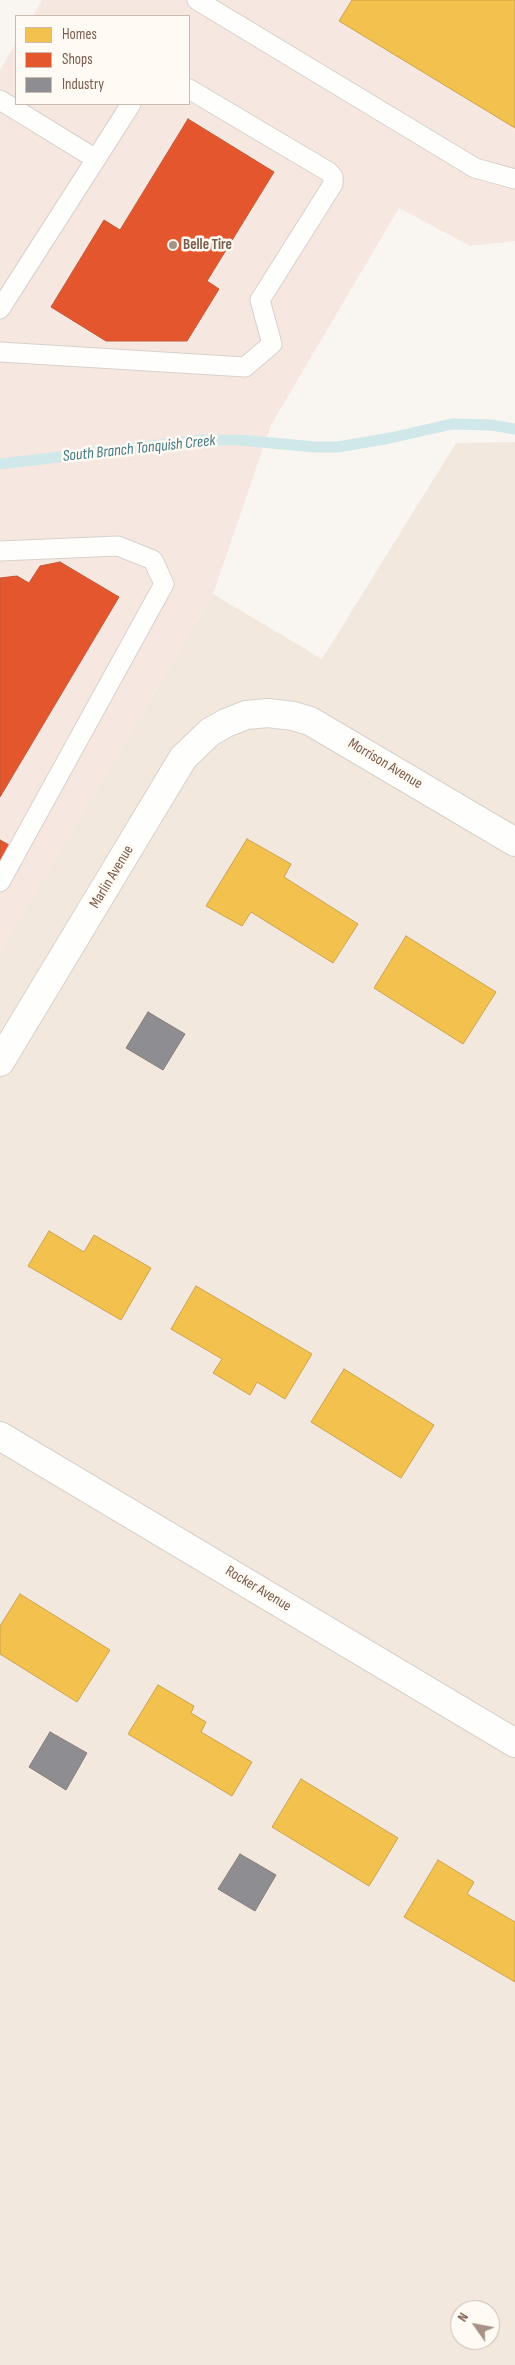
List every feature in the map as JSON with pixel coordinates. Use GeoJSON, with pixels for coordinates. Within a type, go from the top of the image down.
{"type":"FeatureCollection","features":[{"type":"Feature","properties":{"kind":"street","name":"Morrison Avenue"},"geometry":{"type":"LineString","coordinates":[[246,715],[268,713],[293,716],[310,721],[515,842]]}},
{"type":"Feature","properties":{"kind":"street","name":"Marlin Avenue"},"geometry":{"type":"LineString","coordinates":[[0,1062],[183,758],[210,732],[226,722],[246,715]]}},
{"type":"Feature","properties":{"kind":"street","name":"Rocker Avenue"},"geometry":{"type":"LineString","coordinates":[[0,1436],[515,1743]]}},
{"type":"Feature","properties":{"kind":"lane"},"geometry":{"type":"LineString","coordinates":[[197,0],[475,168],[515,179]]}},
{"type":"Feature","properties":{"kind":"lane"},"geometry":{"type":"LineString","coordinates":[[0,352],[245,367],[272,344],[260,300],[333,184],[333,177],[329,172],[190,90]]}},
{"type":"Feature","properties":{"kind":"lane"},"geometry":{"type":"LineString","coordinates":[[0,100],[96,159]]}},
{"type":"Feature","properties":{"kind":"lane"},"geometry":{"type":"LineString","coordinates":[[0,309],[130,105]]}},
{"type":"Feature","properties":{"kind":"lane"},"geometry":{"type":"LineString","coordinates":[[0,551],[118,546],[153,560],[164,584],[0,882]]}},
{"type":"Feature","properties":{"kind":"shaded area"},"geometry":{"type":"Polygon","coordinates":[[[42,0],[515,0],[515,241],[470,246],[399,208],[271,425],[213,594],[0,951],[0,70],[15,45],[15,105],[190,105],[190,15],[34,15],[42,0]]]}},
{"type":"Feature","properties":{"kind":"shaded area"},"geometry":{"type":"Polygon","coordinates":[[[515,442],[515,2365],[0,2365],[0,951],[213,594],[322,659],[456,443],[515,442]]]}},
{"type":"Feature","properties":{"kind":"building: Homes"},"geometry":{"type":"Polygon","coordinates":[[[352,0],[515,0],[515,128],[339,21],[352,0]]]}},
{"type":"Feature","properties":{"kind":"building: Homes"},"geometry":{"type":"Polygon","coordinates":[[[247,839],[291,864],[284,877],[358,924],[333,963],[251,912],[242,926],[206,906],[247,839]]]}},
{"type":"Feature","properties":{"kind":"building: Homes"},"geometry":{"type":"Polygon","coordinates":[[[406,936],[496,992],[463,1044],[374,988],[406,936]]]}},
{"type":"Feature","properties":{"kind":"building: Homes"},"geometry":{"type":"Polygon","coordinates":[[[49,1231],[84,1252],[94,1235],[151,1268],[121,1320],[28,1266],[49,1231]]]}},
{"type":"Feature","properties":{"kind":"building: Homes"},"geometry":{"type":"Polygon","coordinates":[[[196,1286],[312,1354],[285,1399],[257,1382],[250,1395],[213,1373],[222,1359],[171,1329],[196,1286]]]}},
{"type":"Feature","properties":{"kind":"building: Homes"},"geometry":{"type":"Polygon","coordinates":[[[344,1369],[434,1425],[401,1478],[311,1422],[344,1369]]]}},
{"type":"Feature","properties":{"kind":"building: Homes"},"geometry":{"type":"Polygon","coordinates":[[[20,1594],[110,1650],[77,1702],[0,1654],[0,1626],[20,1594]]]}},
{"type":"Feature","properties":{"kind":"building: Homes"},"geometry":{"type":"Polygon","coordinates":[[[158,1685],[194,1706],[191,1713],[206,1722],[201,1732],[252,1762],[232,1796],[128,1734],[158,1685]]]}},
{"type":"Feature","properties":{"kind":"building: Homes"},"geometry":{"type":"Polygon","coordinates":[[[301,1779],[398,1838],[369,1886],[272,1827],[301,1779]]]}},
{"type":"Feature","properties":{"kind":"building: Homes"},"geometry":{"type":"Polygon","coordinates":[[[438,1860],[474,1882],[467,1894],[515,1922],[515,1982],[404,1917],[438,1860]]]}},
{"type":"Feature","properties":{"kind":"building: Shops"},"geometry":{"type":"Polygon","coordinates":[[[188,119],[274,172],[207,281],[219,289],[187,341],[106,341],[51,307],[104,220],[120,230],[188,119]]]}},
{"type":"Feature","properties":{"kind":"building: Shops"},"geometry":{"type":"Polygon","coordinates":[[[60,562],[119,597],[0,797],[0,578],[17,576],[29,583],[40,566],[60,562]]]}},
{"type":"Feature","properties":{"kind":"building: Shops"},"geometry":{"type":"Polygon","coordinates":[[[0,840],[9,845],[0,860],[0,840]]]}},
{"type":"Feature","properties":{"kind":"building: Industry"},"geometry":{"type":"Polygon","coordinates":[[[148,1012],[185,1034],[163,1070],[126,1048],[148,1012]]]}},
{"type":"Feature","properties":{"kind":"building: Industry"},"geometry":{"type":"Polygon","coordinates":[[[50,1732],[87,1753],[66,1790],[29,1767],[50,1732]]]}},
{"type":"Feature","properties":{"kind":"building: Industry"},"geometry":{"type":"Polygon","coordinates":[[[240,1854],[276,1875],[255,1911],[218,1889],[240,1854]]]}},
{"type":"Feature","properties":{"kind":"waterway","name":"South Branch Tonquish Creek"},"geometry":{"type":"LineString","coordinates":[[0,464],[201,440],[239,440],[315,447],[338,447],[452,424],[492,425],[515,429]]}},
{"type":"Feature","properties":{"kind":"place","name":"Belle Tire"},"geometry":{"type":"Point","coordinates":[173,245]}}]}
